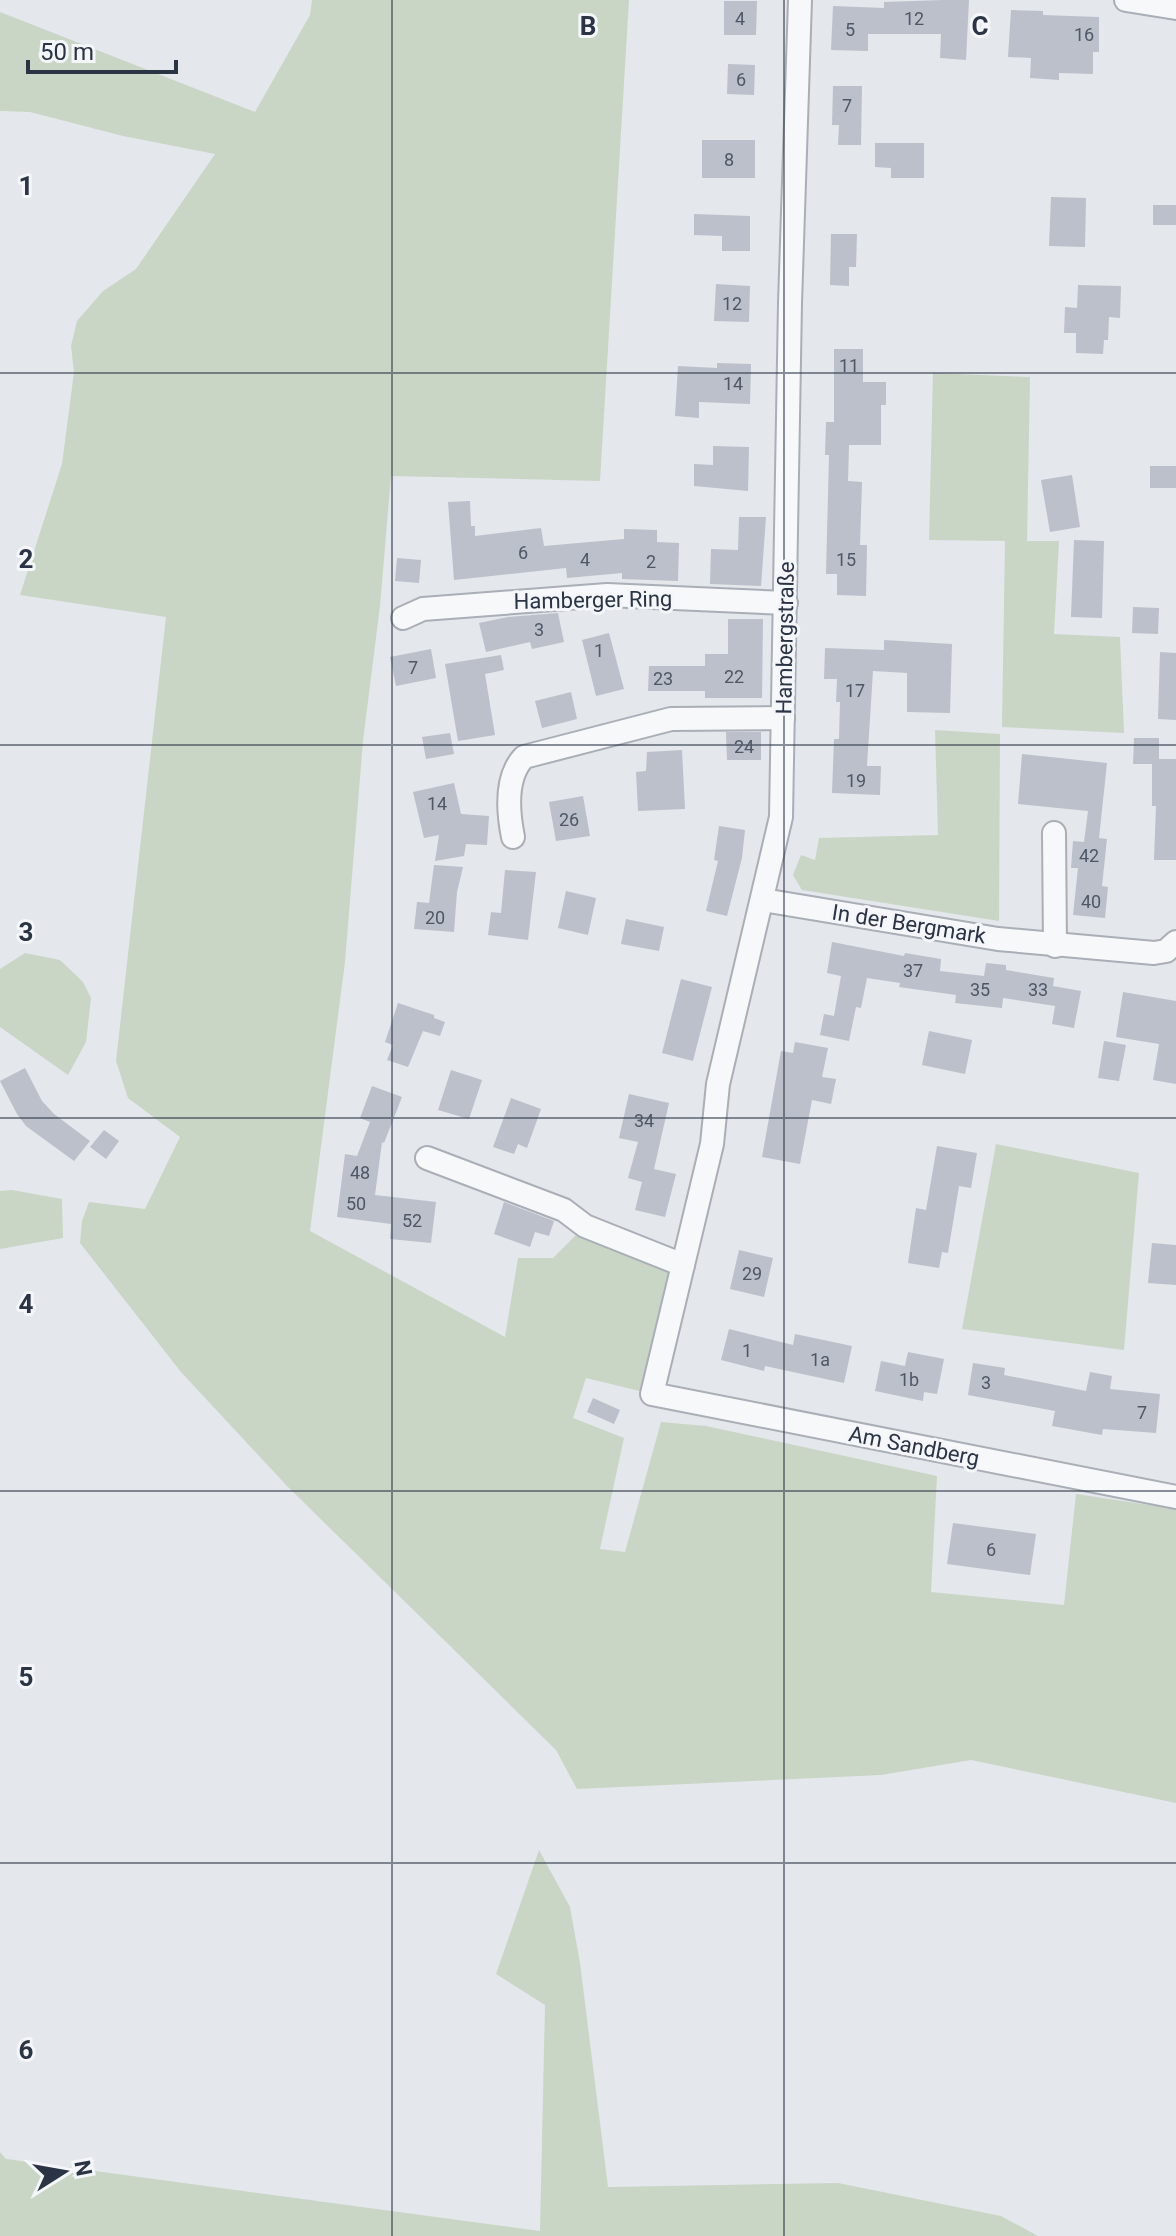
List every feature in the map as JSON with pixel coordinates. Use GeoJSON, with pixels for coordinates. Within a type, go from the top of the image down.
{"type":"FeatureCollection","features":[{"type":"Feature","properties":{"kind":"street","name":"Hambergstraße"},"geometry":{"type":"LineString","coordinates":[[652,1394],[712,1144],[720,1075],[781,817],[790,303],[800,0]]}},
{"type":"Feature","properties":{"kind":"street"},"geometry":{"type":"LineString","coordinates":[[1128,0],[1176,8]]}},
{"type":"Feature","properties":{"kind":"street","name":"Hamberger Ring"},"geometry":{"type":"LineString","coordinates":[[403,618],[423,609],[607,595],[786,603]]}},
{"type":"Feature","properties":{"kind":"street"},"geometry":{"type":"LineString","coordinates":[[513,837],[508,811],[515,766],[524,757],[671,719],[783,718]]}},
{"type":"Feature","properties":{"kind":"street"},"geometry":{"type":"LineString","coordinates":[[1054,833],[1055,946]]}},
{"type":"Feature","properties":{"kind":"street","name":"In der Bergmark"},"geometry":{"type":"LineString","coordinates":[[763,900],[1055,946],[1154,953],[1166,951],[1176,942]]}},
{"type":"Feature","properties":{"kind":"street"},"geometry":{"type":"LineString","coordinates":[[427,1158],[564,1210],[585,1226],[683,1265]]}},
{"type":"Feature","properties":{"kind":"street","name":"Am Sandberg"},"geometry":{"type":"LineString","coordinates":[[652,1394],[1176,1497]]}},
{"type":"Feature","properties":{"kind":"green space"},"geometry":{"type":"Polygon","coordinates":[[[312,0],[629,0],[600,481],[391,476],[380,606],[363,741],[345,962],[310,1231],[505,1337],[518,1258],[553,1258],[585,1226],[683,1265],[652,1394],[586,1378],[573,1418],[624,1438],[600,1549],[625,1552],[661,1422],[706,1426],[937,1476],[931,1592],[1064,1605],[1076,1494],[1176,1509],[1176,1803],[971,1760],[881,1775],[577,1789],[556,1750],[287,1486],[181,1372],[80,1243],[82,1221],[89,1202],[145,1209],[180,1137],[128,1098],[116,1061],[166,617],[20,595],[62,464],[74,372],[71,346],[77,321],[103,291],[136,269],[215,154],[123,136],[30,112],[0,111],[0,12],[255,112],[310,15],[312,0]]]}},
{"type":"Feature","properties":{"kind":"green space"},"geometry":{"type":"Polygon","coordinates":[[[933,373],[1030,377],[1027,541],[1059,541],[1054,634],[1120,637],[1124,733],[1002,727],[1005,541],[929,540],[933,373]]]}},
{"type":"Feature","properties":{"kind":"green space"},"geometry":{"type":"Polygon","coordinates":[[[935,730],[1000,734],[999,921],[802,890],[793,875],[801,855],[815,860],[819,838],[938,835],[935,730]]]}},
{"type":"Feature","properties":{"kind":"green space"},"geometry":{"type":"Polygon","coordinates":[[[25,953],[60,960],[83,982],[91,998],[86,1042],[68,1075],[0,1027],[0,969],[25,953]]]}},
{"type":"Feature","properties":{"kind":"green space"},"geometry":{"type":"Polygon","coordinates":[[[996,1144],[1139,1173],[1124,1350],[962,1329],[996,1144]]]}},
{"type":"Feature","properties":{"kind":"green space"},"geometry":{"type":"Polygon","coordinates":[[[12,1190],[62,1199],[63,1238],[0,1249],[0,1191],[12,1190]]]}},
{"type":"Feature","properties":{"kind":"green space"},"geometry":{"type":"Polygon","coordinates":[[[539,1850],[570,1907],[608,2187],[838,2183],[1001,2216],[1038,2236],[0,2236],[0,2152],[6,2159],[540,2231],[545,2005],[496,1974],[539,1850]]]}},
{"type":"Feature","properties":{"kind":"building"},"geometry":{"type":"Polygon","coordinates":[[[969,0],[966,60],[940,58],[941,34],[868,34],[868,51],[831,50],[833,6],[884,8],[884,2],[969,0]]]}},
{"type":"Feature","properties":{"kind":"building"},"geometry":{"type":"Polygon","coordinates":[[[724,1],[757,1],[756,35],[724,35],[724,1]]]}},
{"type":"Feature","properties":{"kind":"building"},"geometry":{"type":"Polygon","coordinates":[[[1011,10],[1043,11],[1043,15],[1099,17],[1099,52],[1093,52],[1093,74],[1059,73],[1059,80],[1030,78],[1031,58],[1008,57],[1011,10]]]}},
{"type":"Feature","properties":{"kind":"building"},"geometry":{"type":"Polygon","coordinates":[[[728,64],[755,65],[754,95],[727,94],[728,64]]]}},
{"type":"Feature","properties":{"kind":"building"},"geometry":{"type":"Polygon","coordinates":[[[833,86],[862,86],[861,145],[838,145],[839,125],[832,125],[833,86]]]}},
{"type":"Feature","properties":{"kind":"building"},"geometry":{"type":"Polygon","coordinates":[[[702,140],[755,140],[755,178],[702,178],[702,140]]]}},
{"type":"Feature","properties":{"kind":"building"},"geometry":{"type":"Polygon","coordinates":[[[875,143],[924,143],[924,178],[891,178],[891,168],[875,167],[875,143]]]}},
{"type":"Feature","properties":{"kind":"building"},"geometry":{"type":"Polygon","coordinates":[[[1051,197],[1086,198],[1085,247],[1049,246],[1051,197]]]}},
{"type":"Feature","properties":{"kind":"building"},"geometry":{"type":"Polygon","coordinates":[[[1153,205],[1176,205],[1176,225],[1153,225],[1153,205]]]}},
{"type":"Feature","properties":{"kind":"building"},"geometry":{"type":"Polygon","coordinates":[[[694,214],[750,216],[750,251],[722,251],[722,236],[694,235],[694,214]]]}},
{"type":"Feature","properties":{"kind":"building"},"geometry":{"type":"Polygon","coordinates":[[[831,234],[857,234],[856,267],[849,267],[849,286],[830,285],[831,234]]]}},
{"type":"Feature","properties":{"kind":"building"},"geometry":{"type":"Polygon","coordinates":[[[716,284],[750,286],[749,322],[714,321],[716,284]]]}},
{"type":"Feature","properties":{"kind":"building"},"geometry":{"type":"Polygon","coordinates":[[[1078,285],[1121,286],[1120,318],[1109,317],[1108,340],[1104,340],[1103,354],[1076,353],[1076,333],[1064,333],[1065,307],[1077,308],[1078,285]]]}},
{"type":"Feature","properties":{"kind":"building"},"geometry":{"type":"Polygon","coordinates":[[[834,349],[863,349],[863,382],[886,382],[886,405],[881,405],[881,445],[849,445],[848,481],[862,482],[860,545],[867,545],[866,596],[837,595],[837,574],[826,574],[829,455],[825,455],[826,422],[834,422],[834,349]]]}},
{"type":"Feature","properties":{"kind":"building"},"geometry":{"type":"Polygon","coordinates":[[[717,363],[751,364],[750,404],[699,402],[699,418],[675,416],[678,366],[717,368],[717,363]]]}},
{"type":"Feature","properties":{"kind":"building"},"geometry":{"type":"Polygon","coordinates":[[[713,446],[749,447],[748,491],[694,486],[694,464],[713,465],[713,446]]]}},
{"type":"Feature","properties":{"kind":"building"},"geometry":{"type":"Polygon","coordinates":[[[1150,466],[1176,466],[1176,488],[1150,488],[1150,466]]]}},
{"type":"Feature","properties":{"kind":"building"},"geometry":{"type":"Polygon","coordinates":[[[1072,475],[1080,527],[1050,532],[1041,480],[1072,475]]]}},
{"type":"Feature","properties":{"kind":"building"},"geometry":{"type":"Polygon","coordinates":[[[470,501],[471,526],[475,526],[475,536],[541,528],[544,546],[624,539],[624,529],[657,530],[657,542],[679,543],[678,581],[622,579],[622,573],[567,578],[566,568],[454,580],[448,502],[470,501]]]}},
{"type":"Feature","properties":{"kind":"building"},"geometry":{"type":"Polygon","coordinates":[[[739,517],[766,517],[761,586],[710,584],[711,549],[738,550],[739,517]]]}},
{"type":"Feature","properties":{"kind":"building"},"geometry":{"type":"Polygon","coordinates":[[[1074,540],[1104,541],[1102,618],[1071,617],[1074,540]]]}},
{"type":"Feature","properties":{"kind":"building"},"geometry":{"type":"Polygon","coordinates":[[[397,558],[421,560],[419,583],[395,581],[397,558]]]}},
{"type":"Feature","properties":{"kind":"building"},"geometry":{"type":"Polygon","coordinates":[[[1133,607],[1159,608],[1158,634],[1132,633],[1133,607]]]}},
{"type":"Feature","properties":{"kind":"building"},"geometry":{"type":"Polygon","coordinates":[[[558,613],[564,642],[532,649],[530,642],[486,652],[479,623],[558,613]]]}},
{"type":"Feature","properties":{"kind":"building"},"geometry":{"type":"Polygon","coordinates":[[[728,619],[763,619],[762,698],[705,698],[705,691],[648,691],[649,666],[705,666],[705,654],[728,654],[728,619]]]}},
{"type":"Feature","properties":{"kind":"building"},"geometry":{"type":"Polygon","coordinates":[[[609,633],[624,689],[596,696],[582,640],[609,633]]]}},
{"type":"Feature","properties":{"kind":"building"},"geometry":{"type":"Polygon","coordinates":[[[884,640],[952,644],[950,713],[907,712],[907,673],[873,671],[867,766],[881,766],[880,795],[832,793],[834,739],[839,739],[840,702],[836,702],[837,679],[824,679],[825,648],[884,650],[884,640]]]}},
{"type":"Feature","properties":{"kind":"building"},"geometry":{"type":"Polygon","coordinates":[[[431,649],[436,678],[396,686],[390,657],[431,649]]]}},
{"type":"Feature","properties":{"kind":"building"},"geometry":{"type":"Polygon","coordinates":[[[1160,652],[1176,653],[1176,720],[1158,719],[1160,652]]]}},
{"type":"Feature","properties":{"kind":"building"},"geometry":{"type":"Polygon","coordinates":[[[501,655],[504,670],[485,674],[495,735],[458,741],[445,664],[501,655]]]}},
{"type":"Feature","properties":{"kind":"building"},"geometry":{"type":"Polygon","coordinates":[[[571,692],[577,719],[542,728],[535,701],[571,692]]]}},
{"type":"Feature","properties":{"kind":"building"},"geometry":{"type":"Polygon","coordinates":[[[726,732],[761,732],[761,760],[727,760],[726,732]]]}},
{"type":"Feature","properties":{"kind":"building"},"geometry":{"type":"Polygon","coordinates":[[[450,733],[454,754],[426,759],[422,737],[450,733]]]}},
{"type":"Feature","properties":{"kind":"building"},"geometry":{"type":"Polygon","coordinates":[[[1134,738],[1159,738],[1159,759],[1176,759],[1176,860],[1154,860],[1156,806],[1152,806],[1152,764],[1133,764],[1134,738]]]}},
{"type":"Feature","properties":{"kind":"building"},"geometry":{"type":"Polygon","coordinates":[[[682,750],[685,809],[638,811],[636,772],[646,771],[647,752],[682,750]]]}},
{"type":"Feature","properties":{"kind":"building"},"geometry":{"type":"Polygon","coordinates":[[[1022,754],[1107,763],[1099,838],[1107,839],[1102,886],[1108,887],[1105,918],[1073,915],[1078,868],[1071,868],[1073,841],[1084,842],[1088,811],[1018,804],[1022,754]]]}},
{"type":"Feature","properties":{"kind":"building"},"geometry":{"type":"Polygon","coordinates":[[[454,783],[461,814],[489,816],[487,845],[466,844],[464,856],[435,861],[439,835],[424,838],[413,792],[454,783]]]}},
{"type":"Feature","properties":{"kind":"building"},"geometry":{"type":"Polygon","coordinates":[[[583,796],[590,836],[556,841],[549,802],[583,796]]]}},
{"type":"Feature","properties":{"kind":"building"},"geometry":{"type":"Polygon","coordinates":[[[719,826],[745,830],[742,858],[727,916],[706,911],[718,861],[714,860],[719,826]]]}},
{"type":"Feature","properties":{"kind":"building"},"geometry":{"type":"Polygon","coordinates":[[[434,865],[463,867],[457,892],[454,932],[414,929],[417,902],[429,903],[434,865]]]}},
{"type":"Feature","properties":{"kind":"building"},"geometry":{"type":"Polygon","coordinates":[[[505,870],[536,872],[528,940],[488,935],[491,912],[501,913],[505,870]]]}},
{"type":"Feature","properties":{"kind":"building"},"geometry":{"type":"Polygon","coordinates":[[[566,891],[596,898],[588,935],[558,928],[566,891]]]}},
{"type":"Feature","properties":{"kind":"building"},"geometry":{"type":"Polygon","coordinates":[[[626,919],[664,927],[659,951],[621,944],[626,919]]]}},
{"type":"Feature","properties":{"kind":"building"},"geometry":{"type":"Polygon","coordinates":[[[832,942],[904,956],[905,953],[941,959],[940,971],[984,976],[986,963],[1006,965],[1006,970],[1054,978],[1053,986],[1081,991],[1074,1028],[1052,1024],[1055,1006],[1003,998],[1002,1008],[955,1003],[956,995],[899,987],[900,983],[867,978],[861,1008],[856,1007],[849,1041],[820,1035],[824,1014],[834,1016],[841,976],[827,973],[832,942]]]}},
{"type":"Feature","properties":{"kind":"building"},"geometry":{"type":"Polygon","coordinates":[[[681,979],[712,987],[693,1061],[662,1053],[681,979]]]}},
{"type":"Feature","properties":{"kind":"building"},"geometry":{"type":"Polygon","coordinates":[[[1123,992],[1176,1001],[1176,1084],[1153,1080],[1159,1044],[1116,1037],[1123,992]]]}},
{"type":"Feature","properties":{"kind":"building"},"geometry":{"type":"Polygon","coordinates":[[[398,1003],[445,1022],[440,1036],[423,1031],[408,1067],[387,1060],[393,1045],[385,1042],[398,1003]]]}},
{"type":"Feature","properties":{"kind":"building"},"geometry":{"type":"Polygon","coordinates":[[[929,1031],[972,1040],[965,1074],[922,1065],[929,1031]]]}},
{"type":"Feature","properties":{"kind":"building"},"geometry":{"type":"Polygon","coordinates":[[[1104,1041],[1126,1045],[1119,1081],[1098,1078],[1104,1041]]]}},
{"type":"Feature","properties":{"kind":"building"},"geometry":{"type":"Polygon","coordinates":[[[795,1042],[828,1048],[822,1077],[836,1079],[831,1104],[812,1100],[800,1164],[762,1157],[781,1051],[793,1053],[795,1042]]]}},
{"type":"Feature","properties":{"kind":"building"},"geometry":{"type":"Polygon","coordinates":[[[25,1068],[42,1101],[90,1141],[74,1161],[26,1126],[17,1114],[0,1081],[25,1068]]]}},
{"type":"Feature","properties":{"kind":"building"},"geometry":{"type":"Polygon","coordinates":[[[451,1070],[482,1080],[469,1119],[438,1110],[451,1070]]]}},
{"type":"Feature","properties":{"kind":"building"},"geometry":{"type":"Polygon","coordinates":[[[372,1086],[402,1097],[382,1142],[375,1195],[436,1202],[431,1243],[390,1239],[391,1224],[337,1217],[345,1154],[357,1156],[370,1122],[360,1118],[372,1086]]]}},
{"type":"Feature","properties":{"kind":"building"},"geometry":{"type":"Polygon","coordinates":[[[629,1094],[669,1103],[654,1169],[676,1174],[665,1217],[635,1210],[642,1182],[628,1178],[638,1142],[619,1138],[629,1094]]]}},
{"type":"Feature","properties":{"kind":"building"},"geometry":{"type":"Polygon","coordinates":[[[511,1098],[541,1109],[527,1148],[518,1144],[514,1154],[493,1147],[511,1098]]]}},
{"type":"Feature","properties":{"kind":"building"},"geometry":{"type":"Polygon","coordinates":[[[104,1130],[119,1141],[106,1159],[90,1147],[104,1130]]]}},
{"type":"Feature","properties":{"kind":"building"},"geometry":{"type":"Polygon","coordinates":[[[937,1146],[977,1153],[971,1188],[959,1186],[948,1253],[942,1252],[939,1268],[908,1263],[916,1208],[926,1210],[937,1146]]]}},
{"type":"Feature","properties":{"kind":"building"},"geometry":{"type":"Polygon","coordinates":[[[504,1202],[554,1221],[549,1236],[535,1232],[530,1247],[494,1234],[504,1202]]]}},
{"type":"Feature","properties":{"kind":"building"},"geometry":{"type":"Polygon","coordinates":[[[1152,1243],[1176,1245],[1176,1285],[1148,1283],[1152,1243]]]}},
{"type":"Feature","properties":{"kind":"building"},"geometry":{"type":"Polygon","coordinates":[[[739,1250],[773,1258],[764,1297],[730,1289],[739,1250]]]}},
{"type":"Feature","properties":{"kind":"building"},"geometry":{"type":"Polygon","coordinates":[[[729,1329],[793,1345],[795,1334],[852,1346],[844,1383],[765,1366],[764,1371],[721,1360],[729,1329]]]}},
{"type":"Feature","properties":{"kind":"building"},"geometry":{"type":"Polygon","coordinates":[[[908,1352],[944,1359],[937,1394],[924,1392],[923,1401],[875,1391],[881,1361],[905,1366],[908,1352]]]}},
{"type":"Feature","properties":{"kind":"building"},"geometry":{"type":"Polygon","coordinates":[[[973,1363],[1005,1368],[1004,1375],[1086,1391],[1090,1372],[1112,1376],[1110,1389],[1160,1394],[1156,1433],[1103,1429],[1102,1435],[1052,1426],[1055,1411],[968,1395],[973,1363]]]}},
{"type":"Feature","properties":{"kind":"building"},"geometry":{"type":"Polygon","coordinates":[[[593,1398],[620,1410],[614,1424],[587,1412],[593,1398]]]}},
{"type":"Feature","properties":{"kind":"building"},"geometry":{"type":"Polygon","coordinates":[[[953,1523],[1036,1534],[1030,1575],[947,1564],[953,1523]]]}}]}
